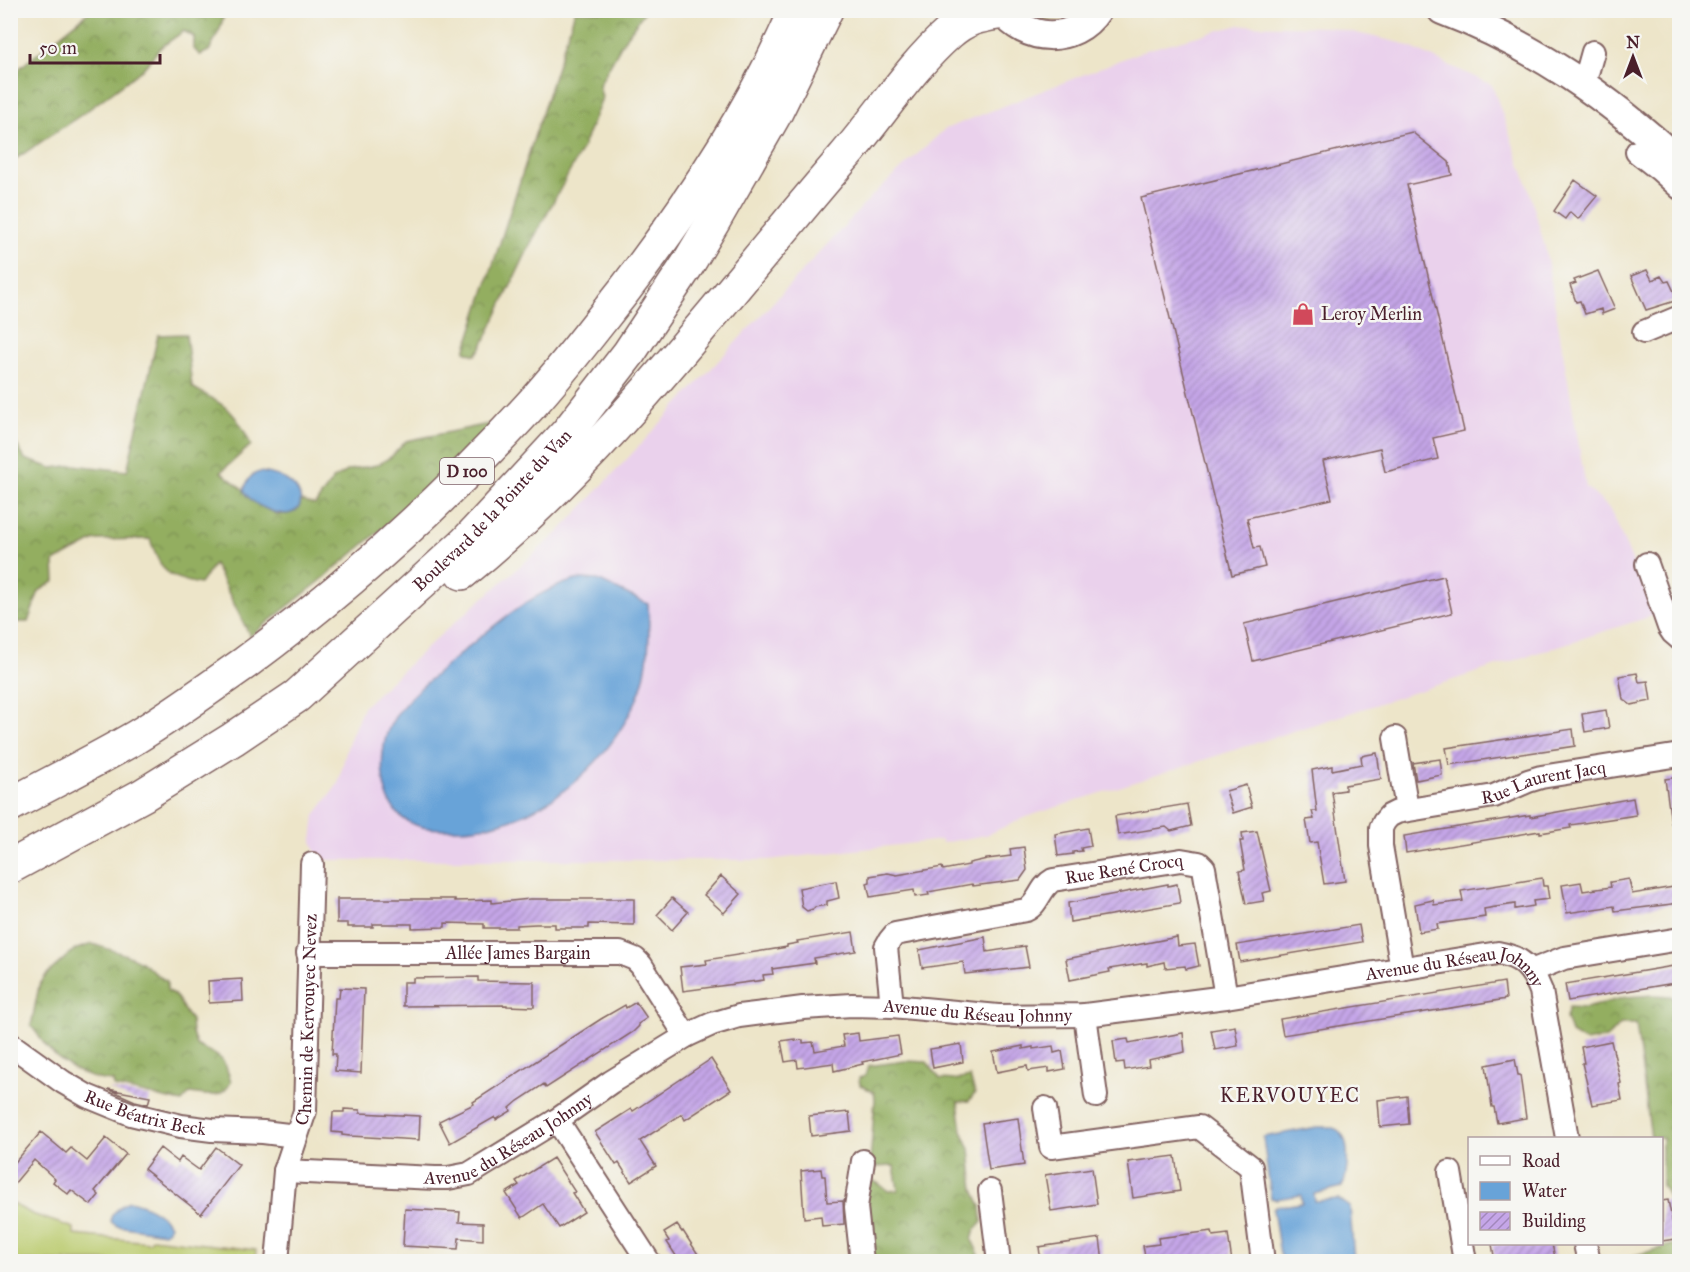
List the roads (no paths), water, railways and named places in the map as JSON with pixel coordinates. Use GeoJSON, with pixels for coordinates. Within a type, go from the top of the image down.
{"type":"FeatureCollection","features":[{"type":"Feature","properties":{"kind":"highway","name":"D 100"},"geometry":{"type":"LineString","coordinates":[[10,805],[137,736],[209,689],[328,599],[383,553],[432,507],[537,398],[601,320],[674,223],[762,81],[796,10]]}},
{"type":"Feature","properties":{"kind":"highway","name":"Boulevard de la Pointe du Van"},"geometry":{"type":"LineString","coordinates":[[10,867],[143,795],[233,740],[297,696],[466,542],[554,448],[629,353],[698,247],[776,112],[826,10]]}},
{"type":"Feature","properties":{"kind":"highway"},"geometry":{"type":"LineString","coordinates":[[297,696],[430,598],[523,521],[561,485],[659,378],[861,137],[930,50],[966,19],[1002,11]]}},
{"type":"Feature","properties":{"kind":"main road"},"geometry":{"type":"LineString","coordinates":[[1002,11],[1012,23],[1024,30],[1038,35],[1053,36],[1082,27],[1097,10]]}},
{"type":"Feature","properties":{"kind":"main road"},"geometry":{"type":"LineString","coordinates":[[1442,10],[1511,41],[1584,84],[1636,124],[1680,163]]}},
{"type":"Feature","properties":{"kind":"street"},"geometry":{"type":"LineString","coordinates":[[1584,84],[1593,52]]}},
{"type":"Feature","properties":{"kind":"street"},"geometry":{"type":"LineString","coordinates":[[1637,152],[1680,188]]}},
{"type":"Feature","properties":{"kind":"street"},"geometry":{"type":"LineString","coordinates":[[1644,332],[1680,317]]}},
{"type":"Feature","properties":{"kind":"street"},"geometry":{"type":"LineString","coordinates":[[1647,564],[1669,627],[1680,639]]}},
{"type":"Feature","properties":{"kind":"street"},"geometry":{"type":"LineString","coordinates":[[1395,738],[1407,809]]}},
{"type":"Feature","properties":{"kind":"street","name":"Rue Laurent Jacq"},"geometry":{"type":"LineString","coordinates":[[1402,969],[1380,836],[1384,822],[1389,816],[1407,809],[1494,796],[1541,777],[1680,755]]}},
{"type":"Feature","properties":{"kind":"street","name":"Rue René Crocq"},"geometry":{"type":"LineString","coordinates":[[892,1006],[886,947],[896,934],[1030,908],[1048,883],[1053,880],[1181,860],[1199,863],[1204,868],[1226,997]]}},
{"type":"Feature","properties":{"kind":"street","name":"Chemin de Kervouyec Nevez"},"geometry":{"type":"LineString","coordinates":[[277,1262],[285,1171],[304,1111],[312,864]]}},
{"type":"Feature","properties":{"kind":"street"},"geometry":{"type":"LineString","coordinates":[[1532,970],[1564,958],[1680,939]]}},
{"type":"Feature","properties":{"kind":"street","name":"Allée James Bargain"},"geometry":{"type":"LineString","coordinates":[[308,952],[620,952],[635,959],[641,965],[686,1036]]}},
{"type":"Feature","properties":{"kind":"street","name":"Avenue du Réseau Johnny"},"geometry":{"type":"LineString","coordinates":[[285,1171],[435,1178],[461,1176],[488,1163],[686,1036],[723,1020],[756,1013],[837,1005],[892,1006],[998,1016],[1084,1015],[1226,997],[1498,952],[1518,958],[1532,970],[1541,991],[1567,1137]]}},
{"type":"Feature","properties":{"kind":"street"},"geometry":{"type":"LineString","coordinates":[[1084,1015],[1096,1096]]}},
{"type":"Feature","properties":{"kind":"street","name":"Rue Béatrix Beck"},"geometry":{"type":"LineString","coordinates":[[10,1044],[69,1086],[131,1114],[212,1130],[296,1136]]}},
{"type":"Feature","properties":{"kind":"street"},"geometry":{"type":"LineString","coordinates":[[1045,1108],[1051,1146],[1199,1127],[1251,1167],[1263,1262]]}},
{"type":"Feature","properties":{"kind":"street"},"geometry":{"type":"LineString","coordinates":[[557,1120],[649,1262]]}},
{"type":"Feature","properties":{"kind":"street"},"geometry":{"type":"LineString","coordinates":[[862,1262],[856,1207],[863,1161]]}},
{"type":"Feature","properties":{"kind":"street"},"geometry":{"type":"LineString","coordinates":[[1450,1172],[1465,1262]]}},
{"type":"Feature","properties":{"kind":"street"},"geometry":{"type":"LineString","coordinates":[[990,1191],[999,1262]]}},
{"type":"Feature","properties":{"kind":"street"},"geometry":{"type":"LineString","coordinates":[[1585,1245],[1589,1262]]}},
{"type":"Feature","properties":{"kind":"water"},"geometry":{"type":"Polygon","coordinates":[[[260,472],[278,476],[291,483],[301,501],[298,508],[291,513],[280,513],[250,499],[244,490],[250,478],[260,472]]]}},
{"type":"Feature","properties":{"kind":"water"},"geometry":{"type":"Polygon","coordinates":[[[582,579],[598,580],[648,604],[648,653],[641,689],[622,726],[606,750],[586,772],[564,790],[540,806],[514,818],[486,826],[439,829],[415,825],[399,815],[386,792],[382,763],[386,735],[401,709],[426,683],[507,616],[545,592],[582,579]]]}},
{"type":"Feature","properties":{"kind":"water"},"geometry":{"type":"Polygon","coordinates":[[[1317,1127],[1338,1130],[1346,1143],[1347,1167],[1342,1187],[1314,1194],[1315,1201],[1339,1199],[1350,1207],[1354,1261],[1281,1261],[1273,1210],[1274,1207],[1302,1203],[1301,1195],[1271,1198],[1263,1137],[1317,1127]]]}},
{"type":"Feature","properties":{"kind":"water"},"geometry":{"type":"Polygon","coordinates":[[[129,1201],[157,1212],[170,1225],[168,1230],[164,1233],[117,1226],[111,1222],[111,1217],[115,1212],[129,1201]]]}},
{"type":"Feature","properties":{"kind":"place","name":"Leroy Merlin"},"geometry":{"type":"Point","coordinates":[1303,314]}},
{"type":"Feature","properties":{"kind":"district","name":"KERVOUYEC"},"geometry":{"type":"Point","coordinates":[1290,1095]}}]}
